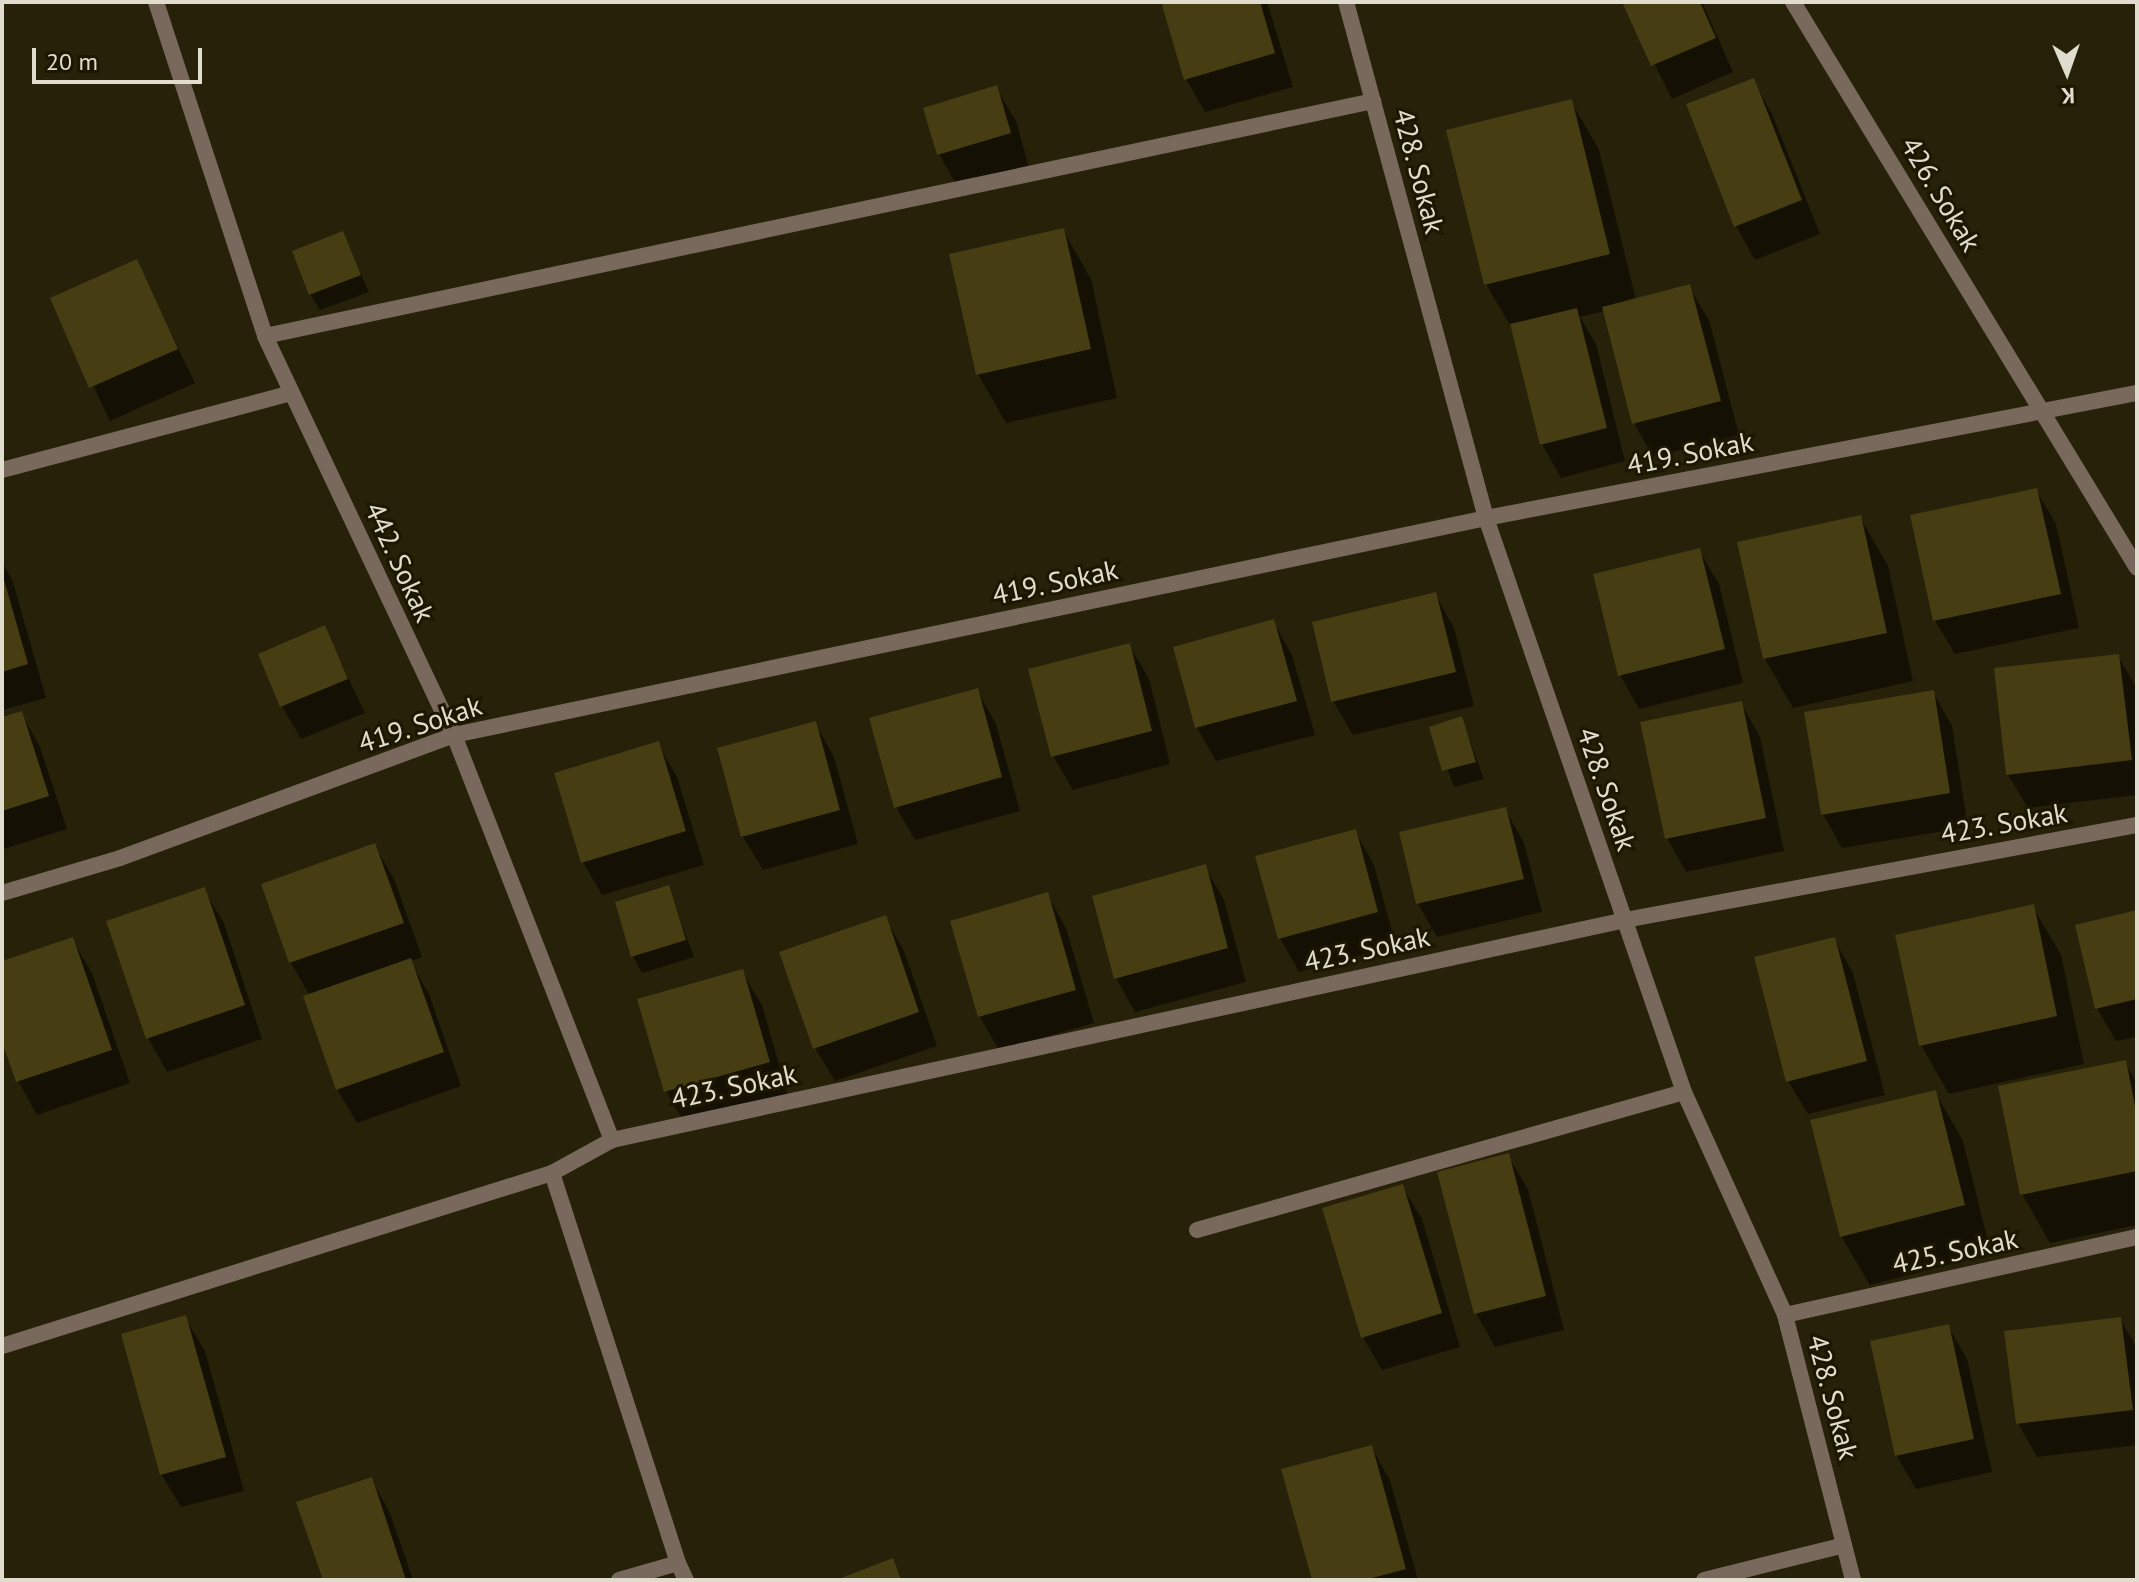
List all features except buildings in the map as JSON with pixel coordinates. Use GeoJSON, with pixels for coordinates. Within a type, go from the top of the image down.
{"type":"FeatureCollection","features":[{"type":"Feature","properties":{"kind":"street","name":"442. Sokak"},"geometry":{"type":"LineString","coordinates":[[156,2],[265,336],[454,735],[612,1140]]}},
{"type":"Feature","properties":{"kind":"street","name":"428. Sokak"},"geometry":{"type":"LineString","coordinates":[[1346,2],[1486,518],[1684,1092],[1785,1315],[1853,1580]]}},
{"type":"Feature","properties":{"kind":"street","name":"426. Sokak"},"geometry":{"type":"LineString","coordinates":[[1793,2],[2137,568]]}},
{"type":"Feature","properties":{"kind":"street"},"geometry":{"type":"LineString","coordinates":[[265,336],[1373,101]]}},
{"type":"Feature","properties":{"kind":"street"},"geometry":{"type":"LineString","coordinates":[[2,470],[291,393]]}},
{"type":"Feature","properties":{"kind":"street","name":"419. Sokak"},"geometry":{"type":"LineString","coordinates":[[2,893],[120,858],[454,735],[1486,518],[2137,393]]}},
{"type":"Feature","properties":{"kind":"street","name":"423. Sokak"},"geometry":{"type":"LineString","coordinates":[[2,1346],[552,1173],[612,1140],[1625,920],[2137,825]]}},
{"type":"Feature","properties":{"kind":"street"},"geometry":{"type":"LineString","coordinates":[[1197,1230],[1684,1092]]}},
{"type":"Feature","properties":{"kind":"street"},"geometry":{"type":"LineString","coordinates":[[552,1173],[686,1580]]}},
{"type":"Feature","properties":{"kind":"street","name":"425. Sokak"},"geometry":{"type":"LineString","coordinates":[[1785,1315],[2137,1237]]}},
{"type":"Feature","properties":{"kind":"street"},"geometry":{"type":"LineString","coordinates":[[1704,1580],[1844,1545]]}},
{"type":"Feature","properties":{"kind":"street"},"geometry":{"type":"LineString","coordinates":[[619,1580],[678,1563]]}}]}
